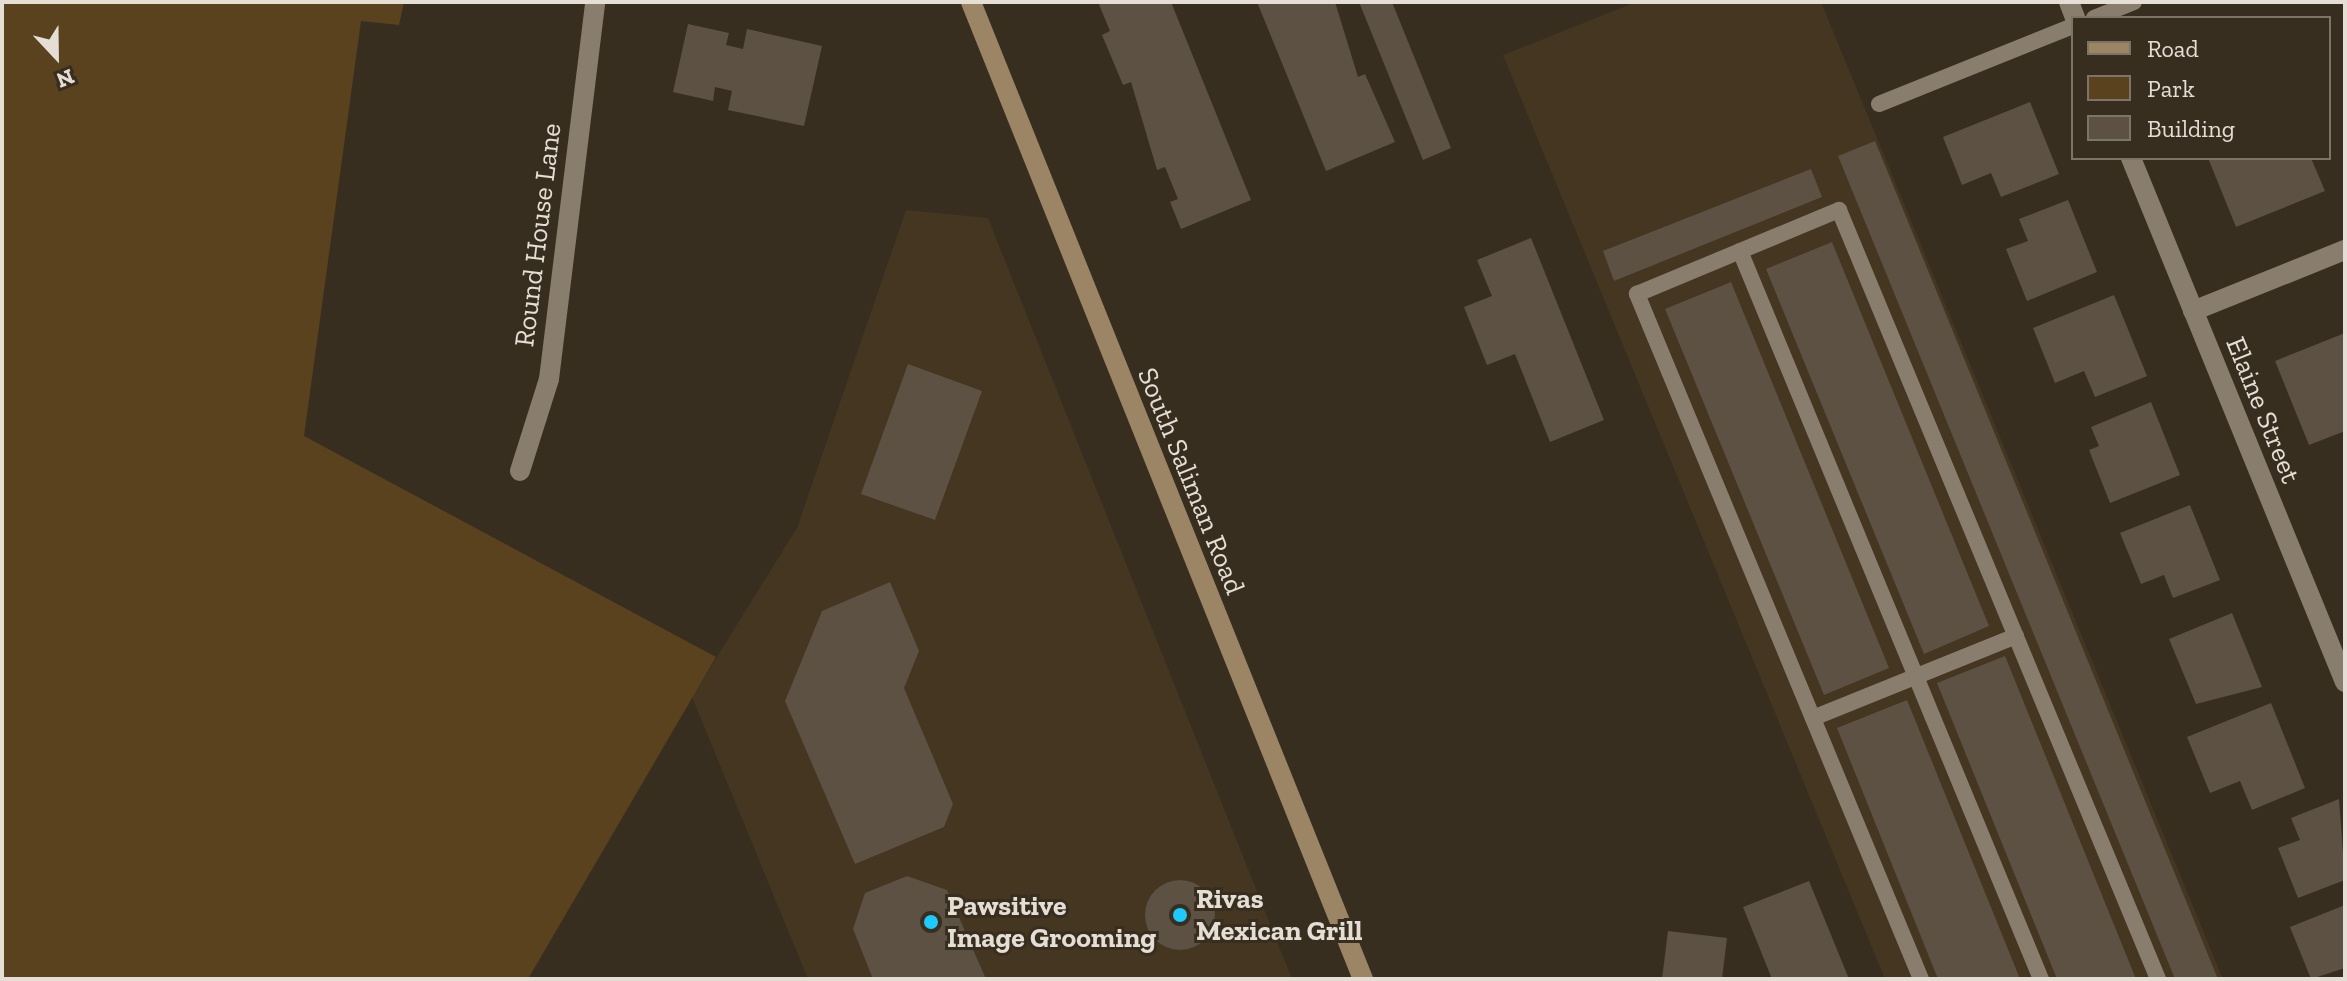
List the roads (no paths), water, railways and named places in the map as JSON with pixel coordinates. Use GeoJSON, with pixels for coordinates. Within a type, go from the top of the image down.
{"type":"FeatureCollection","features":[{"type":"Feature","properties":{"kind":"main road","name":"South Saliman Road"},"geometry":{"type":"LineString","coordinates":[[971,2],[1363,979]]}},
{"type":"Feature","properties":{"kind":"street","name":"Round House Lane"},"geometry":{"type":"LineString","coordinates":[[520,471],[549,379],[595,2]]}},
{"type":"Feature","properties":{"kind":"street","name":"Elaine Street"},"geometry":{"type":"LineString","coordinates":[[2132,160],[2345,682]]}},
{"type":"Feature","properties":{"kind":"street"},"geometry":{"type":"LineString","coordinates":[[2193,311],[2345,250]]}},
{"type":"Feature","properties":{"kind":"lane"},"geometry":{"type":"LineString","coordinates":[[2099,16],[2134,2]]}},
{"type":"Feature","properties":{"kind":"lane"},"geometry":{"type":"LineString","coordinates":[[1879,104],[2071,27]]}},
{"type":"Feature","properties":{"kind":"lane"},"geometry":{"type":"LineString","coordinates":[[1921,979],[1637,294],[1839,210],[2158,979]]}},
{"type":"Feature","properties":{"kind":"lane"},"geometry":{"type":"LineString","coordinates":[[1740,251],[2041,979]]}},
{"type":"Feature","properties":{"kind":"lane"},"geometry":{"type":"LineString","coordinates":[[1813,718],[2016,636]]}},
{"type":"Feature","properties":{"kind":"place","name":"Rivas Mexican Grill"},"geometry":{"type":"Point","coordinates":[1180,915]}},
{"type":"Feature","properties":{"kind":"place","name":"Pawsitive Image Grooming"},"geometry":{"type":"Point","coordinates":[931,922]}}]}
